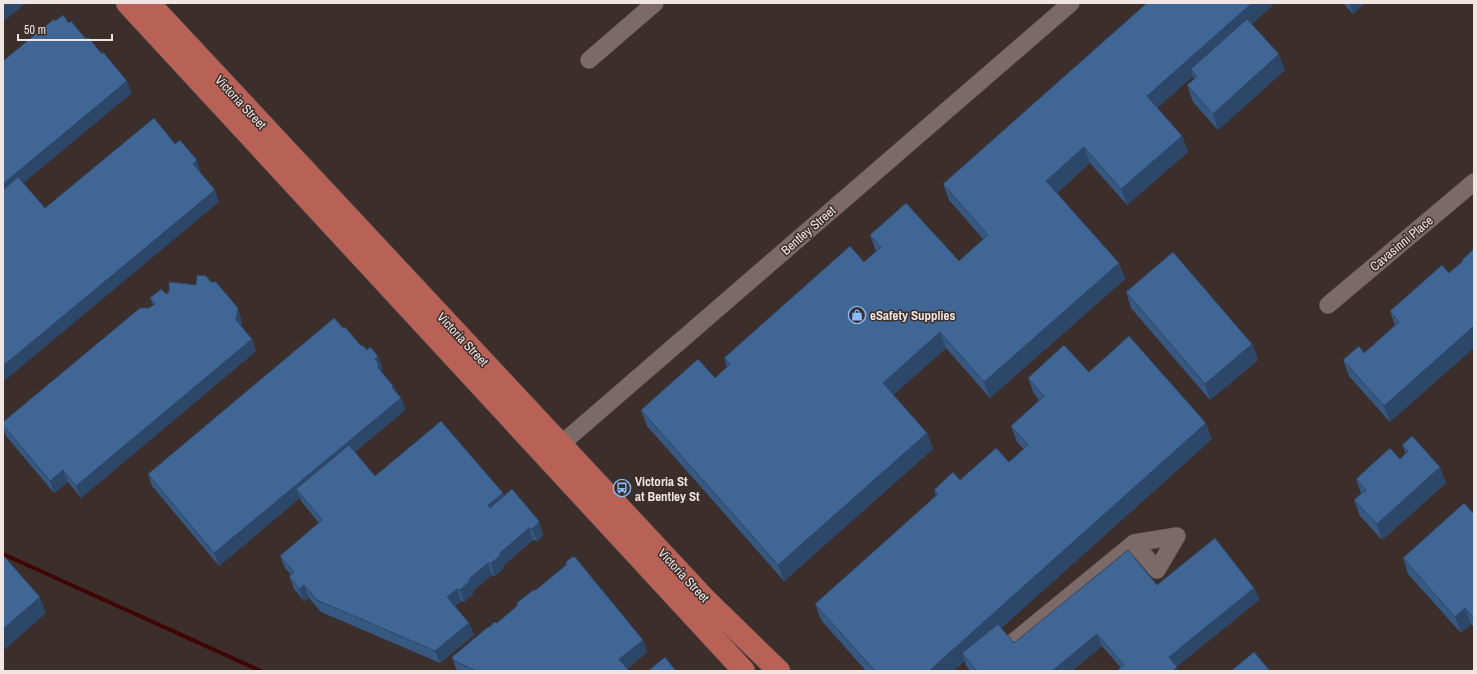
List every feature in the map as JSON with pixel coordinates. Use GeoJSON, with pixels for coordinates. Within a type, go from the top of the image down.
{"type":"FeatureCollection","features":[{"type":"Feature","properties":{"kind":"main road","name":"Victoria Street"},"geometry":{"type":"LineString","coordinates":[[127,3],[554,451],[779,671]]}},
{"type":"Feature","properties":{"kind":"main road","name":"Victoria Street"},"geometry":{"type":"LineString","coordinates":[[149,3],[554,451],[744,671]]}},
{"type":"Feature","properties":{"kind":"street"},"geometry":{"type":"LineString","coordinates":[[589,60],[655,3]]}},
{"type":"Feature","properties":{"kind":"street","name":"Bentley Street"},"geometry":{"type":"LineString","coordinates":[[554,451],[1071,3]]}},
{"type":"Feature","properties":{"kind":"street","name":"Cavasinni Place"},"geometry":{"type":"LineString","coordinates":[[1328,305],[1474,182]]}},
{"type":"Feature","properties":{"kind":"street"},"geometry":{"type":"LineString","coordinates":[[978,671],[1134,543]]}},
{"type":"Feature","properties":{"kind":"building"},"geometry":{"type":"Polygon","coordinates":[[[1147,3],[1252,3],[1147,96],[1182,136],[1121,189],[1084,147],[1046,181],[1119,263],[984,382],[940,332],[883,383],[927,433],[778,565],[641,410],[698,359],[715,378],[730,364],[724,358],[850,246],[864,262],[881,247],[870,235],[906,203],[959,261],[988,235],[943,184],[1147,3]]]}},
{"type":"Feature","properties":{"kind":"building"},"geometry":{"type":"Polygon","coordinates":[[[63,15],[69,23],[71,21],[86,39],[88,37],[102,54],[103,52],[127,81],[3,184],[3,61],[54,19],[55,21],[63,15]]]}},
{"type":"Feature","properties":{"kind":"building"},"geometry":{"type":"Polygon","coordinates":[[[1247,19],[1279,54],[1213,114],[1187,85],[1197,77],[1191,69],[1247,19]]]}},
{"type":"Feature","properties":{"kind":"building"},"geometry":{"type":"Polygon","coordinates":[[[154,118],[175,144],[180,140],[197,160],[193,164],[215,190],[3,366],[3,190],[18,177],[45,208],[154,118]]]}},
{"type":"Feature","properties":{"kind":"building"},"geometry":{"type":"Polygon","coordinates":[[[1474,249],[1474,326],[1384,406],[1343,360],[1359,346],[1364,353],[1399,322],[1390,311],[1442,265],[1449,273],[1474,249]]]}},
{"type":"Feature","properties":{"kind":"building"},"geometry":{"type":"Polygon","coordinates":[[[1173,252],[1252,344],[1205,384],[1126,292],[1173,252]]]}},
{"type":"Feature","properties":{"kind":"building"},"geometry":{"type":"Polygon","coordinates":[[[197,275],[206,276],[211,282],[216,282],[238,308],[236,320],[252,339],[76,486],[63,470],[50,481],[3,425],[3,422],[140,308],[149,308],[155,304],[150,298],[161,289],[166,294],[169,292],[170,282],[196,285],[197,275]]]}},
{"type":"Feature","properties":{"kind":"building"},"geometry":{"type":"Polygon","coordinates":[[[334,318],[343,328],[345,327],[361,346],[362,345],[367,350],[370,347],[378,356],[375,359],[379,365],[377,366],[401,398],[214,553],[148,474],[334,318]]]}},
{"type":"Feature","properties":{"kind":"building"},"geometry":{"type":"Polygon","coordinates":[[[1129,336],[1206,423],[929,671],[875,671],[815,604],[938,494],[934,490],[953,472],[960,480],[996,448],[1009,462],[1028,445],[1011,426],[1044,396],[1028,378],[1064,345],[1089,372],[1129,336]]]}},
{"type":"Feature","properties":{"kind":"building"},"geometry":{"type":"Polygon","coordinates":[[[441,421],[503,493],[488,505],[490,508],[512,489],[539,521],[538,524],[532,529],[529,528],[500,553],[500,556],[491,563],[488,563],[469,579],[469,582],[460,590],[457,589],[447,597],[469,623],[435,651],[317,600],[304,585],[299,589],[289,576],[294,572],[280,556],[322,520],[296,489],[349,445],[375,476],[441,421]]]}},
{"type":"Feature","properties":{"kind":"building"},"geometry":{"type":"Polygon","coordinates":[[[1412,436],[1440,467],[1377,524],[1354,500],[1366,490],[1356,479],[1390,448],[1400,459],[1408,451],[1402,445],[1412,436]]]}},
{"type":"Feature","properties":{"kind":"building"},"geometry":{"type":"Polygon","coordinates":[[[1464,503],[1474,514],[1474,618],[1465,608],[1455,617],[1403,558],[1464,503]]]}},
{"type":"Feature","properties":{"kind":"building"},"geometry":{"type":"Polygon","coordinates":[[[1215,538],[1254,588],[1169,657],[1177,667],[1172,671],[1117,671],[1124,665],[1097,634],[1052,671],[977,671],[962,653],[998,624],[1014,643],[1128,550],[1157,585],[1215,538]]]}},
{"type":"Feature","properties":{"kind":"building"},"geometry":{"type":"Polygon","coordinates":[[[3,555],[40,597],[3,629],[3,555]]]}},
{"type":"Feature","properties":{"kind":"building"},"geometry":{"type":"Polygon","coordinates":[[[572,557],[575,557],[643,640],[619,659],[629,671],[476,671],[453,660],[452,657],[488,627],[490,627],[494,622],[497,623],[517,606],[517,603],[533,590],[536,590],[566,565],[566,562],[572,557]]]}},
{"type":"Feature","properties":{"kind":"building"},"geometry":{"type":"Polygon","coordinates":[[[1254,652],[1270,671],[1231,671],[1254,652]]]}},
{"type":"Feature","properties":{"kind":"building"},"geometry":{"type":"Polygon","coordinates":[[[665,657],[676,671],[648,671],[665,657]]]}},
{"type":"Feature","properties":{"kind":"waterway"},"geometry":{"type":"LineString","coordinates":[[3,554],[261,671]]}},
{"type":"Feature","properties":{"kind":"place","name":"eSafety Supplies"},"geometry":{"type":"Point","coordinates":[857,315]}},
{"type":"Feature","properties":{"kind":"place","name":"Victoria St at Bentley St"},"geometry":{"type":"Point","coordinates":[622,488]}}]}
